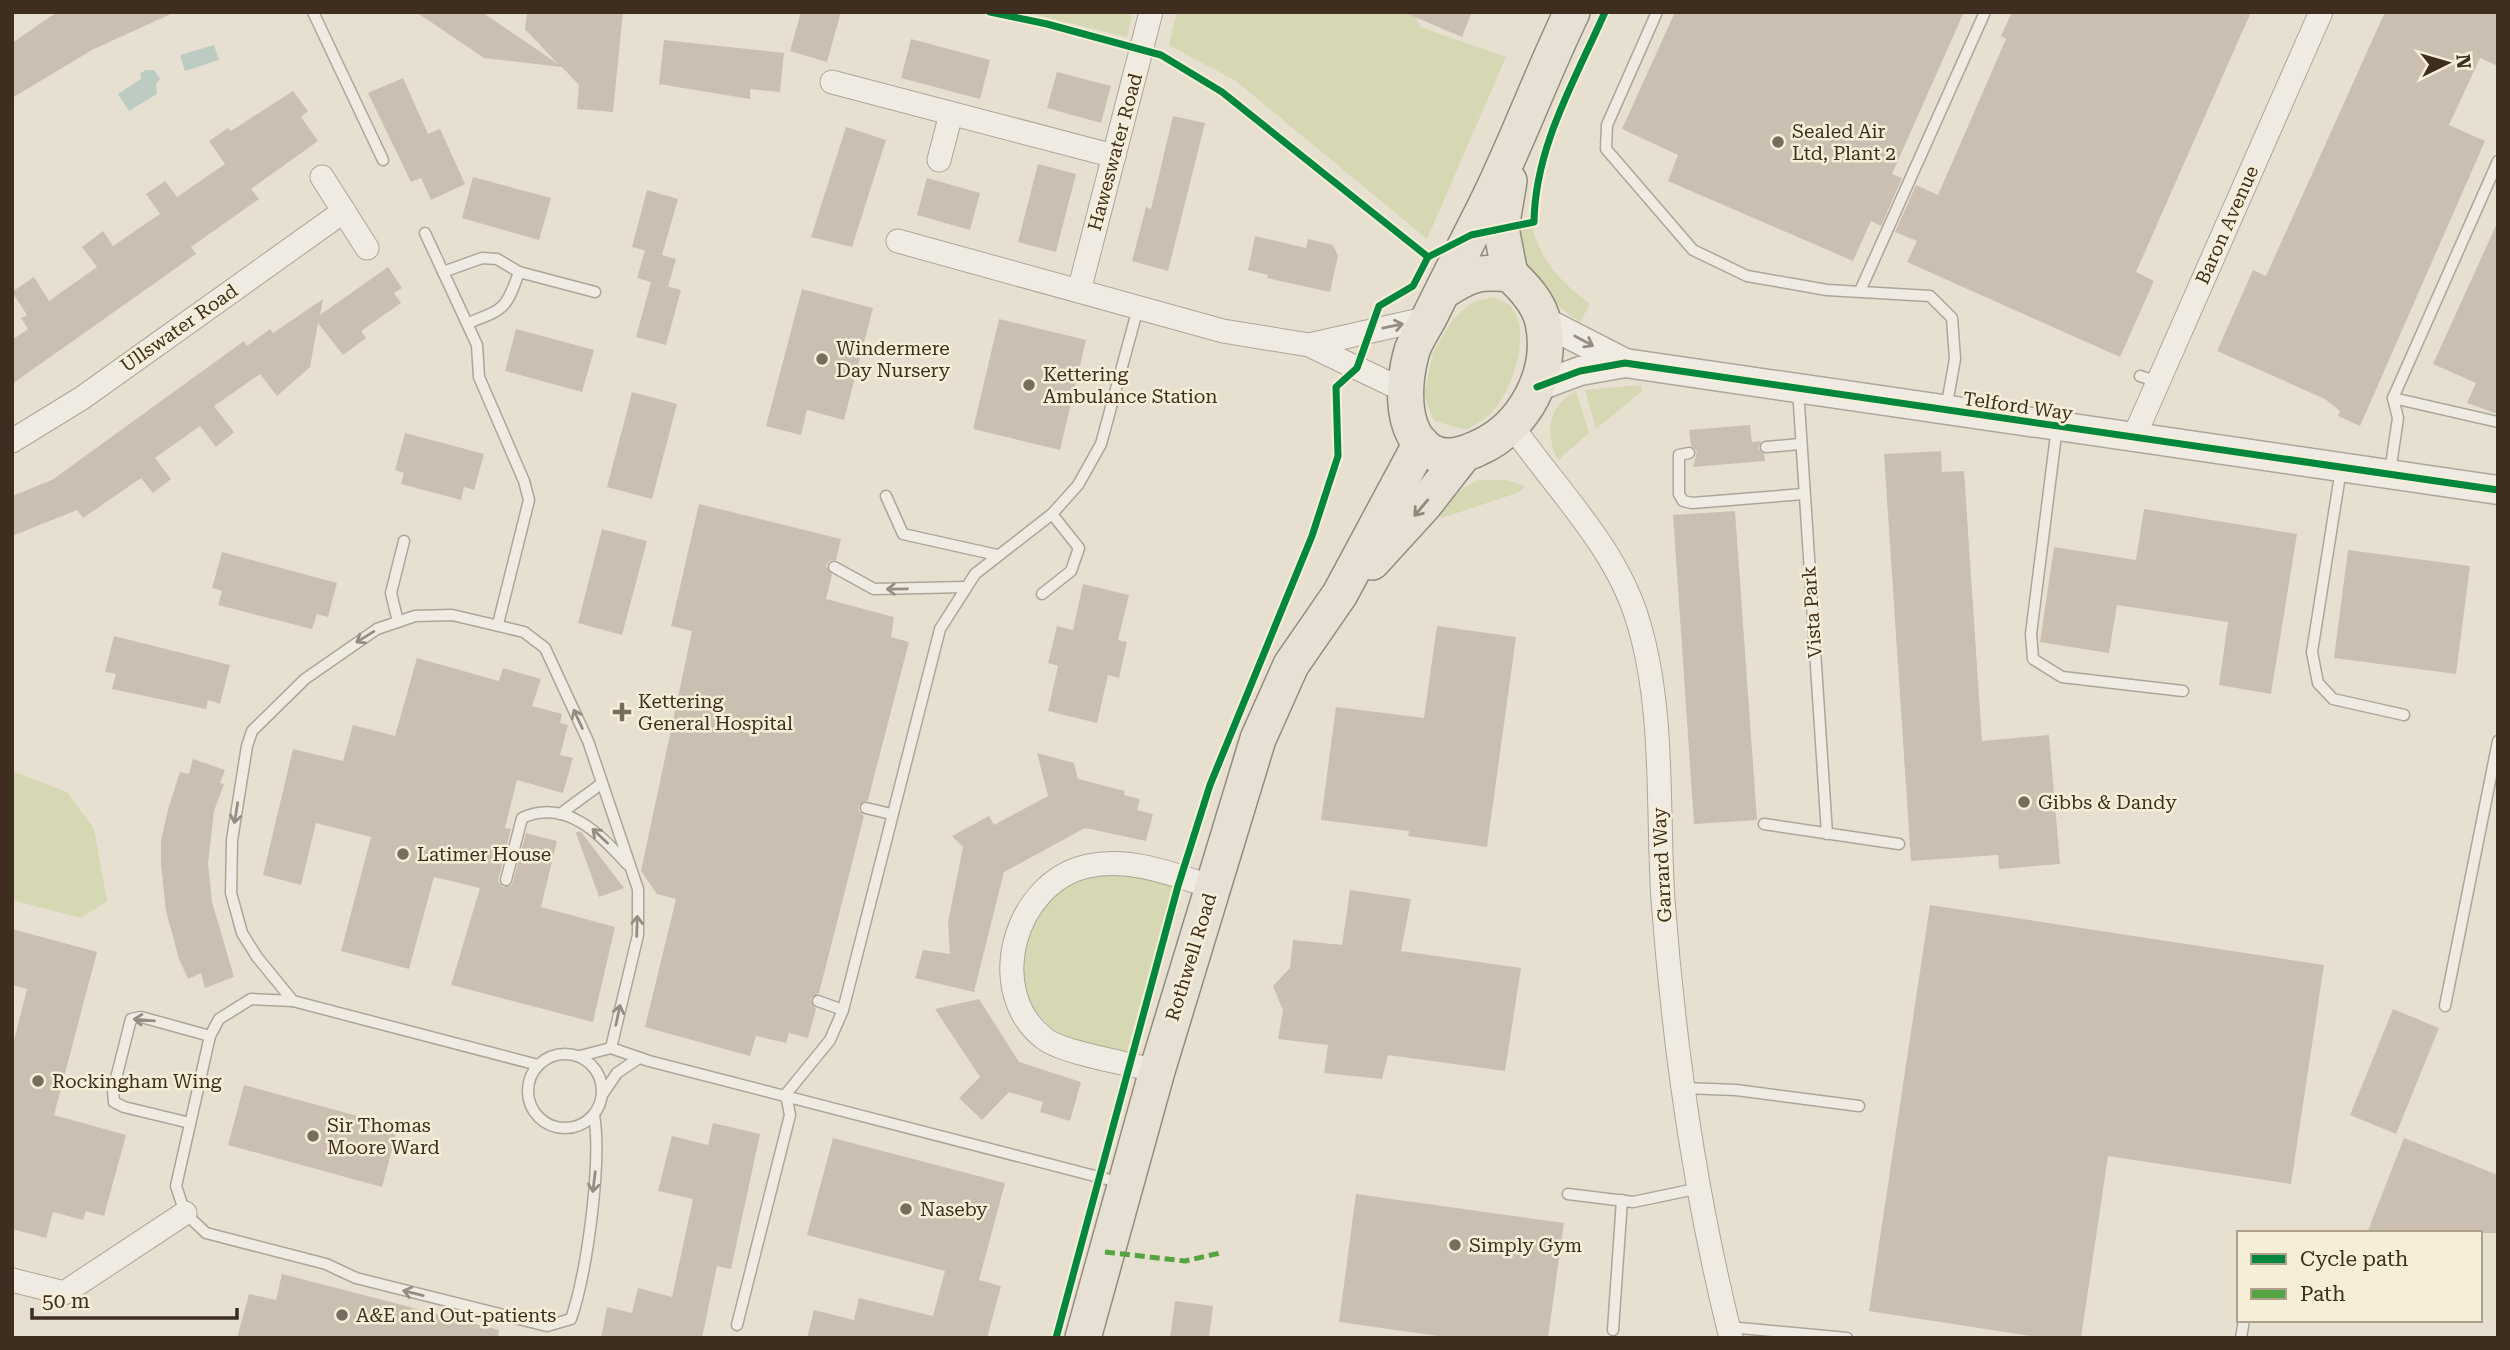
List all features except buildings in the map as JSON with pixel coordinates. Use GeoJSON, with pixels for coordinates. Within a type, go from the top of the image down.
{"type":"FeatureCollection","features":[{"type":"Feature","properties":{"kind":"main road"},"geometry":{"type":"LineString","coordinates":[[1515,146],[1501,228],[1510,274],[1532,298],[1543,321],[1544,357],[1537,387],[1513,427],[1492,442],[1463,455],[1437,454],[1421,443],[1407,417],[1405,391],[1411,352],[1515,146],[1572,12]]}},
{"type":"Feature","properties":{"kind":"main road"},"geometry":{"type":"LineString","coordinates":[[1435,305],[1468,275],[1486,272],[1510,274]]}},
{"type":"Feature","properties":{"kind":"main road","name":"Rothwell Road"},"geometry":{"type":"LineString","coordinates":[[1083,1338],[1157,1071],[1258,739],[1292,665],[1339,594],[1421,443]]}},
{"type":"Feature","properties":{"kind":"main road","name":"Rothwell Road"},"geometry":{"type":"LineString","coordinates":[[1339,594],[1387,547],[1463,455]]}},
{"type":"Feature","properties":{"kind":"street","name":"Haweswater Road"},"geometry":{"type":"LineString","coordinates":[[1079,291],[1151,12]]}},
{"type":"Feature","properties":{"kind":"street","name":"Baron Avenue"},"geometry":{"type":"LineString","coordinates":[[2133,439],[2149,379],[2321,12]]}},
{"type":"Feature","properties":{"kind":"street"},"geometry":{"type":"LineString","coordinates":[[832,82],[1114,156]]}},
{"type":"Feature","properties":{"kind":"street"},"geometry":{"type":"LineString","coordinates":[[939,160],[951,114]]}},
{"type":"Feature","properties":{"kind":"street"},"geometry":{"type":"LineString","coordinates":[[322,177],[367,247]]}},
{"type":"Feature","properties":{"kind":"street","name":"Ullswater Road"},"geometry":{"type":"LineString","coordinates":[[12,441],[82,398],[344,211]]}},
{"type":"Feature","properties":{"kind":"street"},"geometry":{"type":"LineString","coordinates":[[898,241],[1223,331],[1309,345],[1405,391]]}},
{"type":"Feature","properties":{"kind":"street"},"geometry":{"type":"LineString","coordinates":[[1309,345],[1435,305]]}},
{"type":"Feature","properties":{"kind":"street","name":"Telford Way"},"geometry":{"type":"LineString","coordinates":[[1543,321],[1625,363]]}},
{"type":"Feature","properties":{"kind":"street","name":"Telford Way"},"geometry":{"type":"LineString","coordinates":[[1537,387],[1580,370],[1625,363],[2133,439],[2390,472],[2498,490]]}},
{"type":"Feature","properties":{"kind":"street","name":"Garrard Way"},"geometry":{"type":"LineString","coordinates":[[1513,427],[1586,522],[1623,583],[1638,620],[1655,722],[1663,900],[1684,1088],[1700,1188],[1730,1333]]}},
{"type":"Feature","properties":{"kind":"street"},"geometry":{"type":"LineString","coordinates":[[1157,1071],[1046,1040],[1024,1015],[1014,987],[1013,954],[1021,920],[1039,894],[1087,866],[1142,865],[1212,887]]}},
{"type":"Feature","properties":{"kind":"street"},"geometry":{"type":"LineString","coordinates":[[12,1280],[64,1293],[185,1213]]}},
{"type":"Feature","properties":{"kind":"lane"},"geometry":{"type":"LineString","coordinates":[[313,12],[383,160]]}},
{"type":"Feature","properties":{"kind":"lane"},"geometry":{"type":"LineString","coordinates":[[1657,12],[1607,125],[1606,149],[1693,250],[1747,276],[1827,290],[1930,296],[1952,318],[1955,359],[1946,411]]}},
{"type":"Feature","properties":{"kind":"lane"},"geometry":{"type":"LineString","coordinates":[[1860,291],[1985,12]]}},
{"type":"Feature","properties":{"kind":"lane"},"geometry":{"type":"LineString","coordinates":[[2390,472],[2398,418],[2393,398],[2498,161]]}},
{"type":"Feature","properties":{"kind":"lane"},"geometry":{"type":"LineString","coordinates":[[425,233],[477,345],[479,377],[529,500],[498,624]]}},
{"type":"Feature","properties":{"kind":"lane"},"geometry":{"type":"LineString","coordinates":[[443,272],[482,258],[497,259],[519,272],[595,292]]}},
{"type":"Feature","properties":{"kind":"lane"},"geometry":{"type":"LineString","coordinates":[[468,323],[501,310],[511,297],[519,272]]}},
{"type":"Feature","properties":{"kind":"lane"},"geometry":{"type":"LineString","coordinates":[[737,1325],[790,1115],[786,1094],[830,1040],[842,1010],[940,629],[966,587],[997,555],[1052,514],[1078,485],[1101,444],[1138,308]]}},
{"type":"Feature","properties":{"kind":"lane","name":"Vista Park"},"geometry":{"type":"LineString","coordinates":[[1798,389],[1827,834]]}},
{"type":"Feature","properties":{"kind":"lane"},"geometry":{"type":"LineString","coordinates":[[2393,398],[2498,422]]}},
{"type":"Feature","properties":{"kind":"lane"},"geometry":{"type":"LineString","coordinates":[[2057,427],[2031,634],[2033,659],[2062,677],[2183,691]]}},
{"type":"Feature","properties":{"kind":"lane"},"geometry":{"type":"LineString","coordinates":[[1766,447],[1800,444]]}},
{"type":"Feature","properties":{"kind":"lane"},"geometry":{"type":"LineString","coordinates":[[1689,453],[1679,455],[1678,461],[1683,501],[1804,494]]}},
{"type":"Feature","properties":{"kind":"lane"},"geometry":{"type":"LineString","coordinates":[[2341,466],[2312,652],[2318,683],[2333,699],[2404,715]]}},
{"type":"Feature","properties":{"kind":"lane"},"geometry":{"type":"LineString","coordinates":[[886,496],[904,534],[997,555]]}},
{"type":"Feature","properties":{"kind":"lane"},"geometry":{"type":"LineString","coordinates":[[1042,594],[1071,571],[1079,548],[1052,514]]}},
{"type":"Feature","properties":{"kind":"lane"},"geometry":{"type":"LineString","coordinates":[[398,622],[391,593],[404,541]]}},
{"type":"Feature","properties":{"kind":"lane"},"geometry":{"type":"LineString","coordinates":[[834,567],[874,589],[966,587]]}},
{"type":"Feature","properties":{"kind":"lane"},"geometry":{"type":"LineString","coordinates":[[293,1001],[257,957],[242,933],[231,893],[232,839],[247,746],[252,731],[305,678],[377,629],[415,616],[452,615],[524,632],[545,648],[587,741],[638,890],[638,935],[611,1048]]}},
{"type":"Feature","properties":{"kind":"lane"},"geometry":{"type":"LineString","coordinates":[[2445,1006],[2498,741]]}},
{"type":"Feature","properties":{"kind":"lane"},"geometry":{"type":"LineString","coordinates":[[560,814],[601,784]]}},
{"type":"Feature","properties":{"kind":"lane"},"geometry":{"type":"LineString","coordinates":[[866,808],[891,814]]}},
{"type":"Feature","properties":{"kind":"lane"},"geometry":{"type":"LineString","coordinates":[[506,880],[522,818],[537,811],[560,814],[595,830],[631,869]]}},
{"type":"Feature","properties":{"kind":"lane"},"geometry":{"type":"LineString","coordinates":[[1764,824],[1899,844]]}},
{"type":"Feature","properties":{"kind":"lane"},"geometry":{"type":"LineString","coordinates":[[538,1065],[293,1001],[251,999],[227,1012],[209,1035],[176,1186],[185,1213],[206,1233],[326,1264],[356,1278],[547,1325],[571,1319],[580,1294],[599,1143],[594,1115],[602,1095],[617,1073],[639,1058]]}},
{"type":"Feature","properties":{"kind":"lane"},"geometry":{"type":"LineString","coordinates":[[817,1001],[842,1010]]}},
{"type":"Feature","properties":{"kind":"lane"},"geometry":{"type":"LineString","coordinates":[[190,1123],[124,1107],[114,1102],[113,1090],[131,1019],[141,1017],[209,1035]]}},
{"type":"Feature","properties":{"kind":"lane"},"geometry":{"type":"LineString","coordinates":[[594,1115],[575,1127],[564,1129],[542,1121],[528,1100],[527,1087],[538,1065],[558,1054],[580,1056],[611,1048],[639,1058],[1125,1184]]}},
{"type":"Feature","properties":{"kind":"lane"},"geometry":{"type":"LineString","coordinates":[[580,1056],[597,1072],[602,1095]]}},
{"type":"Feature","properties":{"kind":"lane"},"geometry":{"type":"LineString","coordinates":[[1684,1088],[1736,1090],[1859,1106]]}},
{"type":"Feature","properties":{"kind":"lane"},"geometry":{"type":"LineString","coordinates":[[1568,1194],[1633,1202],[1700,1188]]}},
{"type":"Feature","properties":{"kind":"lane"},"geometry":{"type":"LineString","coordinates":[[1613,1330],[1622,1200]]}},
{"type":"Feature","properties":{"kind":"lane"},"geometry":{"type":"LineString","coordinates":[[1730,1333],[1847,1338]]}},
{"type":"Feature","properties":{"kind":"green space"},"geometry":{"type":"Polygon","coordinates":[[[1024,12],[1119,12],[1132,16],[1127,37],[1024,12]]]}},
{"type":"Feature","properties":{"kind":"green space"},"geometry":{"type":"Polygon","coordinates":[[[1177,12],[1413,12],[1420,27],[1506,57],[1427,239],[1236,81],[1169,45],[1177,12]]]}},
{"type":"Feature","properties":{"kind":"green space"},"geometry":{"type":"Polygon","coordinates":[[[1532,227],[1541,251],[1554,271],[1590,304],[1580,322],[1547,294],[1531,271],[1518,229],[1532,227]]]}},
{"type":"Feature","properties":{"kind":"green space"},"geometry":{"type":"Polygon","coordinates":[[[1494,297],[1509,305],[1517,316],[1520,330],[1517,362],[1505,393],[1489,415],[1466,430],[1434,421],[1424,395],[1433,352],[1453,319],[1473,302],[1494,297]]]}},
{"type":"Feature","properties":{"kind":"green space"},"geometry":{"type":"Polygon","coordinates":[[[1641,385],[1642,391],[1596,429],[1585,390],[1641,385]]]}},
{"type":"Feature","properties":{"kind":"green space"},"geometry":{"type":"Polygon","coordinates":[[[1576,391],[1589,433],[1558,460],[1551,440],[1551,421],[1559,404],[1576,391]]]}},
{"type":"Feature","properties":{"kind":"green space"},"geometry":{"type":"Polygon","coordinates":[[[1479,480],[1507,480],[1525,486],[1520,492],[1442,518],[1438,512],[1465,487],[1479,480]]]}},
{"type":"Feature","properties":{"kind":"green space"},"geometry":{"type":"Polygon","coordinates":[[[12,771],[67,792],[94,829],[107,901],[81,918],[12,900],[12,771]]]}},
{"type":"Feature","properties":{"kind":"green space"},"geometry":{"type":"Polygon","coordinates":[[[1118,872],[1174,885],[1126,1055],[1084,1044],[1065,1036],[1047,1023],[1034,1007],[1022,969],[1029,930],[1050,897],[1078,878],[1118,872]]]}},
{"type":"Feature","properties":{"kind":"shaded area"},"geometry":{"type":"Polygon","coordinates":[[[214,45],[219,60],[185,71],[180,55],[214,45]]]}},
{"type":"Feature","properties":{"kind":"shaded area"},"geometry":{"type":"Polygon","coordinates":[[[154,70],[160,79],[156,84],[157,94],[129,111],[118,94],[141,79],[140,73],[154,70]]]}},
{"type":"Feature","properties":{"kind":"marked path"},"geometry":{"type":"LineString","coordinates":[[1105,1252],[1185,1261],[1220,1253]]}},
{"type":"Feature","properties":{"kind":"cycle path"},"geometry":{"type":"LineString","coordinates":[[990,12],[1047,24],[1161,55],[1222,92],[1428,257]]}},
{"type":"Feature","properties":{"kind":"cycle path"},"geometry":{"type":"LineString","coordinates":[[1056,1338],[1178,886],[1210,785],[1312,536],[1338,456],[1336,387],[1357,368],[1379,306],[1413,286],[1428,257],[1471,235],[1534,222],[1536,194],[1549,141],[1605,12]]}},
{"type":"Feature","properties":{"kind":"cycle path"},"geometry":{"type":"LineString","coordinates":[[1537,387],[1580,371],[1625,363],[2498,490]]}},
{"type":"Feature","properties":{"kind":"place","name":"Sealed Air Ltd, Plant 2"},"geometry":{"type":"Point","coordinates":[1778,142]}},
{"type":"Feature","properties":{"kind":"place","name":"Windermere Day Nursery"},"geometry":{"type":"Point","coordinates":[822,359]}},
{"type":"Feature","properties":{"kind":"place","name":"Kettering Ambulance Station"},"geometry":{"type":"Point","coordinates":[1029,385]}},
{"type":"Feature","properties":{"kind":"place","name":"Kettering General Hospital"},"geometry":{"type":"Point","coordinates":[622,712]}},
{"type":"Feature","properties":{"kind":"place","name":"Gibbs & Dandy"},"geometry":{"type":"Point","coordinates":[2024,802]}},
{"type":"Feature","properties":{"kind":"place","name":"Latimer House"},"geometry":{"type":"Point","coordinates":[403,854]}},
{"type":"Feature","properties":{"kind":"place","name":"Rockingham Wing"},"geometry":{"type":"Point","coordinates":[38,1081]}},
{"type":"Feature","properties":{"kind":"place","name":"Sir Thomas Moore Ward"},"geometry":{"type":"Point","coordinates":[313,1136]}},
{"type":"Feature","properties":{"kind":"place","name":"Naseby"},"geometry":{"type":"Point","coordinates":[906,1209]}},
{"type":"Feature","properties":{"kind":"place","name":"Simply Gym"},"geometry":{"type":"Point","coordinates":[1455,1245]}},
{"type":"Feature","properties":{"kind":"place","name":"A&E and Out-patients"},"geometry":{"type":"Point","coordinates":[342,1315]}}]}
